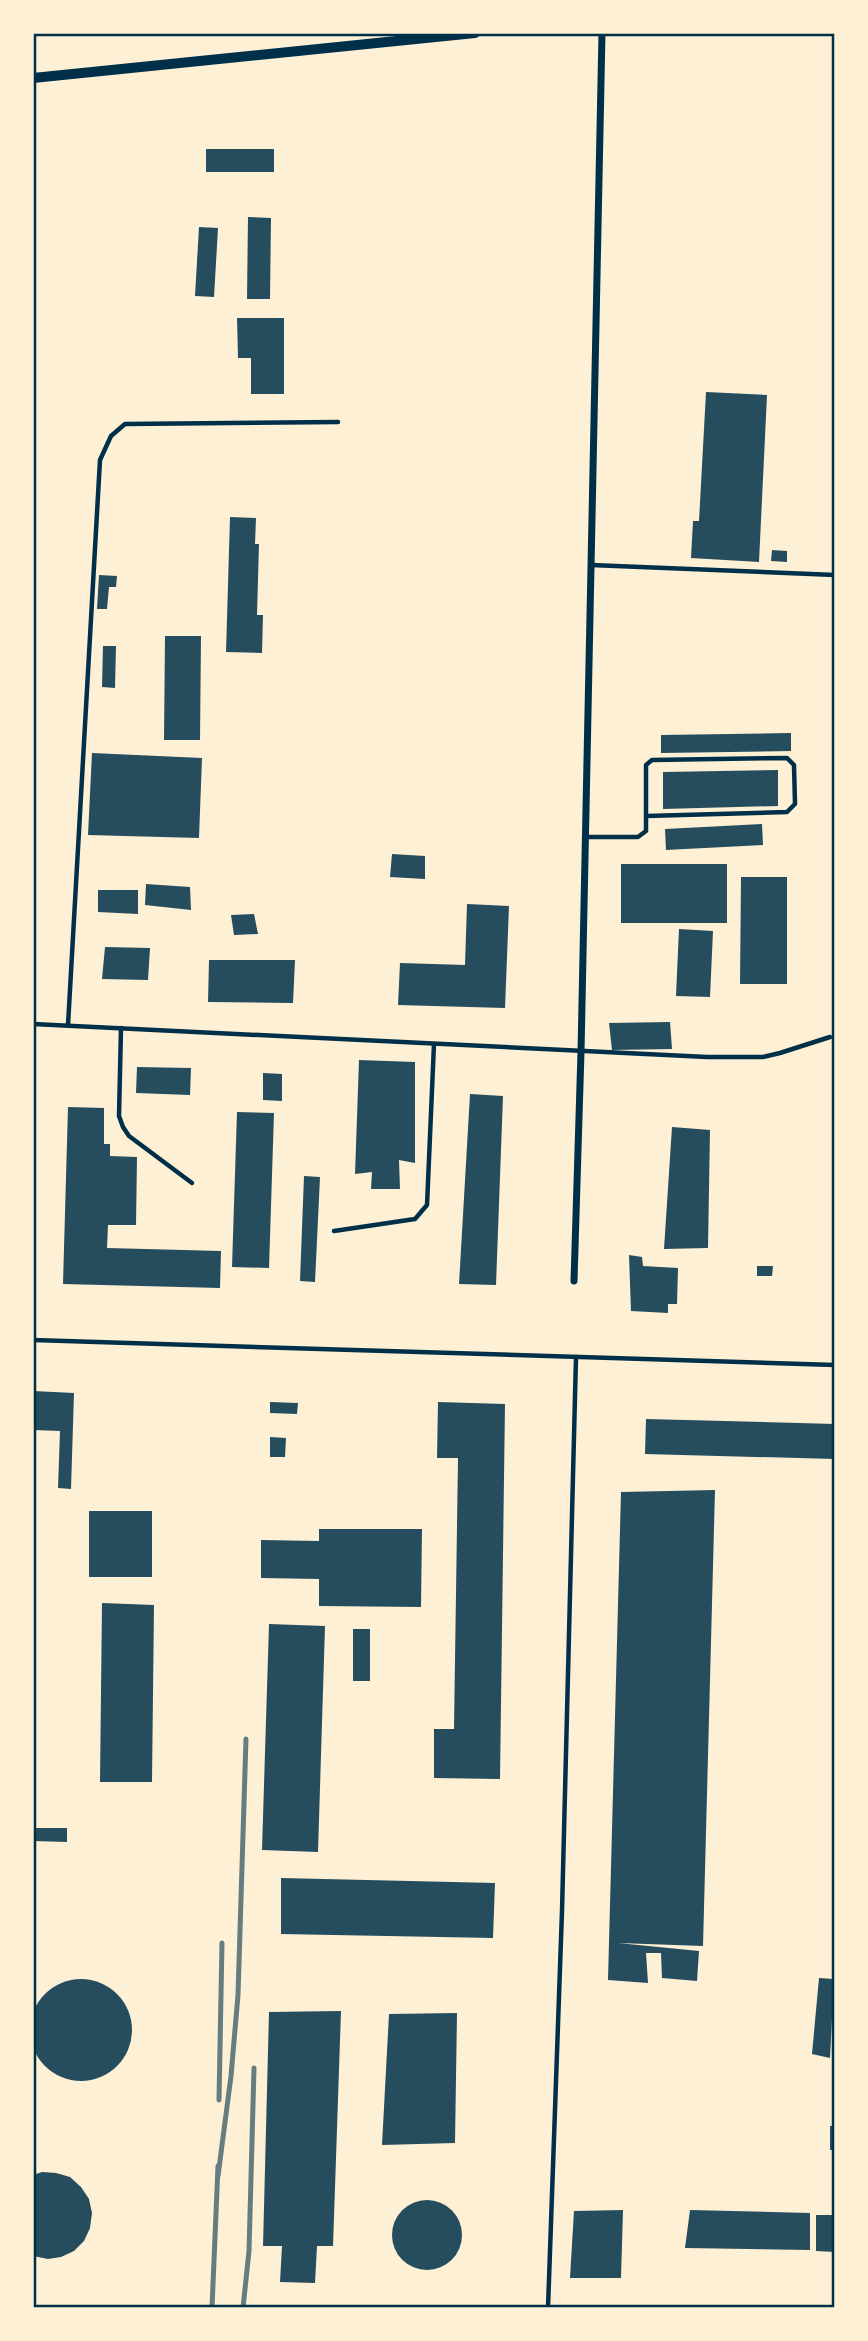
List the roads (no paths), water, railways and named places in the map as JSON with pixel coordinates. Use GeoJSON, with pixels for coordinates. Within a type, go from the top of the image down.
{"type":"FeatureCollection","features":[{"type":"Feature","properties":{"kind":"street"},"geometry":{"type":"LineString","coordinates":[[33,78],[475,33]]}},
{"type":"Feature","properties":{"kind":"street"},"geometry":{"type":"LineString","coordinates":[[574,1282],[602,33]]}},
{"type":"Feature","properties":{"kind":"lane"},"geometry":{"type":"LineString","coordinates":[[68,1025],[100,460],[111,436],[125,425],[338,422]]}},
{"type":"Feature","properties":{"kind":"lane"},"geometry":{"type":"LineString","coordinates":[[591,565],[835,575]]}},
{"type":"Feature","properties":{"kind":"lane"},"geometry":{"type":"LineString","coordinates":[[586,837],[638,837],[646,831],[646,816],[646,765],[652,760],[787,758],[794,765],[795,804],[787,812],[646,816]]}},
{"type":"Feature","properties":{"kind":"lane"},"geometry":{"type":"LineString","coordinates":[[33,1024],[707,1057],[763,1056],[831,1037]]}},
{"type":"Feature","properties":{"kind":"lane"},"geometry":{"type":"LineString","coordinates":[[121,1028],[119,1116],[123,1127],[129,1136],[192,1182]]}},
{"type":"Feature","properties":{"kind":"lane"},"geometry":{"type":"LineString","coordinates":[[334,1231],[415,1219],[427,1205],[434,1044]]}},
{"type":"Feature","properties":{"kind":"lane"},"geometry":{"type":"LineString","coordinates":[[33,1340],[835,1365]]}},
{"type":"Feature","properties":{"kind":"lane"},"geometry":{"type":"LineString","coordinates":[[548,2308],[562,1911],[576,1357]]}},
{"type":"Feature","properties":{"kind":"railway"},"geometry":{"type":"LineString","coordinates":[[218,2176],[238,1995],[246,1739]]}},
{"type":"Feature","properties":{"kind":"railway"},"geometry":{"type":"LineString","coordinates":[[219,2100],[222,1943]]}},
{"type":"Feature","properties":{"kind":"railway"},"geometry":{"type":"LineString","coordinates":[[243,2308],[249,2251],[254,2068]]}},
{"type":"Feature","properties":{"kind":"railway"},"geometry":{"type":"LineString","coordinates":[[212,2308],[218,2166]]}}]}
